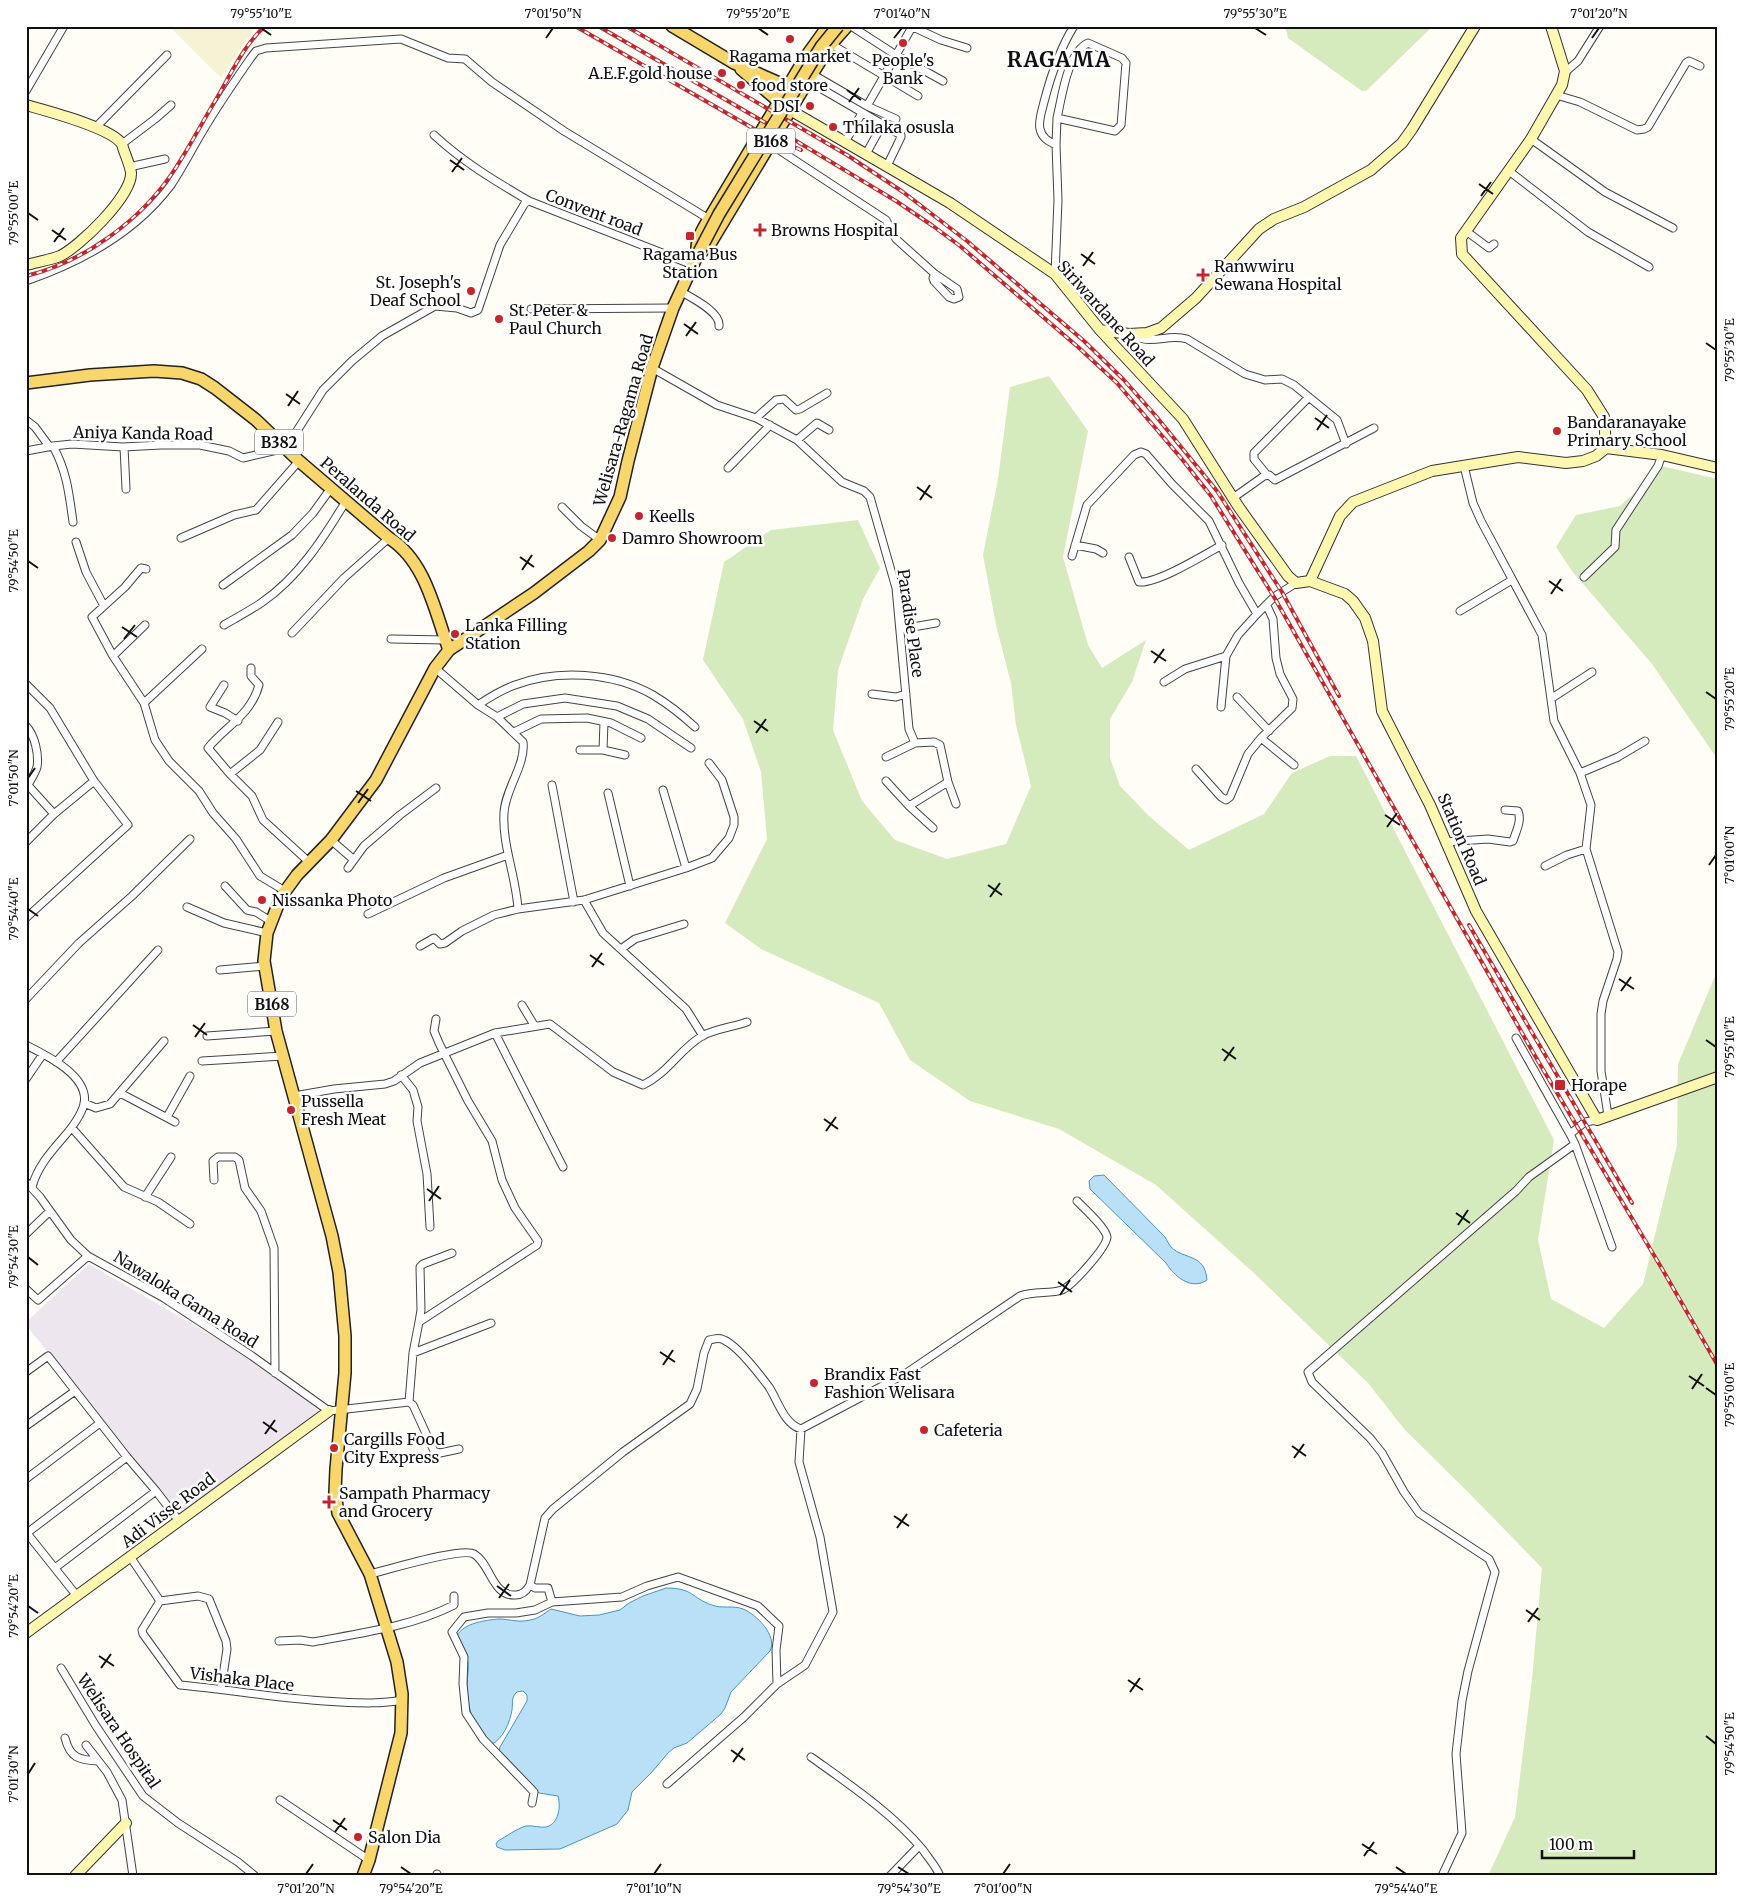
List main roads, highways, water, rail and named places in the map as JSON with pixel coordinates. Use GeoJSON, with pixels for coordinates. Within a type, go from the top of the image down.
{"type":"FeatureCollection","features":[{"type":"Feature","properties":{"kind":"main road"},"geometry":{"type":"LineString","coordinates":[[672,26],[734,63],[800,93]]}},
{"type":"Feature","properties":{"kind":"main road","name":"B168"},"geometry":{"type":"LineString","coordinates":[[695,261],[699,236],[788,86],[828,26]]}},
{"type":"Feature","properties":{"kind":"main road","name":"B168"},"geometry":{"type":"LineString","coordinates":[[695,261],[719,214],[821,47],[838,26]]}},
{"type":"Feature","properties":{"kind":"main road","name":"B168"},"geometry":{"type":"LineString","coordinates":[[695,261],[710,244],[831,44],[847,26]]}},
{"type":"Feature","properties":{"kind":"main road"},"geometry":{"type":"LineString","coordinates":[[734,63],[790,110]]}},
{"type":"Feature","properties":{"kind":"main road","name":"Welisara-Ragama Road"},"geometry":{"type":"LineString","coordinates":[[363,1876],[369,1860],[402,1732],[402,1700],[397,1662],[370,1574],[338,1513],[335,1492],[336,1469],[346,1373],[345,1336],[339,1272],[332,1236],[276,1031],[265,966],[267,933],[285,891],[297,875],[331,840],[376,780],[448,645],[534,593],[589,551],[600,540],[611,520],[620,496],[652,368],[673,308],[695,261]]}},
{"type":"Feature","properties":{"kind":"main road","name":"Peralanda Road"},"geometry":{"type":"LineString","coordinates":[[26,383],[90,375],[162,371],[182,373],[209,383],[256,420],[299,461],[389,538],[399,544],[422,578],[448,645]]}},
{"type":"Feature","properties":{"kind":"water"},"geometry":{"type":"Polygon","coordinates":[[[1104,1175],[1165,1237],[1171,1247],[1193,1258],[1202,1265],[1207,1280],[1195,1284],[1178,1277],[1090,1189],[1089,1181],[1094,1176],[1104,1175]]]}},
{"type":"Feature","properties":{"kind":"water"},"geometry":{"type":"Polygon","coordinates":[[[666,1588],[682,1590],[716,1606],[739,1608],[748,1612],[768,1632],[772,1645],[770,1651],[731,1692],[721,1714],[687,1743],[669,1752],[632,1792],[628,1810],[617,1824],[560,1849],[505,1850],[497,1847],[498,1841],[522,1827],[546,1827],[554,1822],[558,1814],[559,1800],[558,1796],[539,1793],[535,1790],[499,1753],[500,1747],[527,1701],[527,1695],[523,1691],[517,1692],[514,1696],[510,1720],[496,1742],[492,1744],[480,1733],[472,1718],[468,1701],[468,1662],[457,1636],[464,1628],[475,1623],[499,1619],[526,1621],[539,1617],[551,1609],[580,1616],[599,1615],[620,1610],[643,1596],[666,1588]]]}},
{"type":"Feature","properties":{"kind":"railway"},"geometry":{"type":"LineString","coordinates":[[26,276],[48,270],[89,250],[127,223],[144,207],[173,172],[239,59],[265,26]]}},
{"type":"Feature","properties":{"kind":"railway"},"geometry":{"type":"LineString","coordinates":[[575,26],[756,130],[801,150]]}},
{"type":"Feature","properties":{"kind":"railway"},"geometry":{"type":"LineString","coordinates":[[598,26],[896,201],[960,246],[1117,383],[1181,458],[1211,496],[1274,597],[1538,1061],[1718,1366]]}},
{"type":"Feature","properties":{"kind":"railway"},"geometry":{"type":"LineString","coordinates":[[626,26],[847,155],[903,192],[967,241],[1084,341],[1123,379],[1155,415],[1217,491],[1282,592],[1339,696]]}},
{"type":"Feature","properties":{"kind":"railway"},"geometry":{"type":"LineString","coordinates":[[1469,925],[1632,1203]]}},
{"type":"Feature","properties":{"kind":"place","name":"Ragama market"},"geometry":{"type":"Point","coordinates":[790,39]}},
{"type":"Feature","properties":{"kind":"place","name":"People's Bank"},"geometry":{"type":"Point","coordinates":[903,43]}},
{"type":"Feature","properties":{"kind":"place","name":"A.E.F.gold house"},"geometry":{"type":"Point","coordinates":[722,73]}},
{"type":"Feature","properties":{"kind":"place","name":"food store"},"geometry":{"type":"Point","coordinates":[741,85]}},
{"type":"Feature","properties":{"kind":"place","name":"DSI"},"geometry":{"type":"Point","coordinates":[810,106]}},
{"type":"Feature","properties":{"kind":"place","name":"Thilaka osusla"},"geometry":{"type":"Point","coordinates":[833,127]}},
{"type":"Feature","properties":{"kind":"place","name":"Browns Hospital"},"geometry":{"type":"Point","coordinates":[760,230]}},
{"type":"Feature","properties":{"kind":"place","name":"Ragama Bus Station"},"geometry":{"type":"Point","coordinates":[690,236]}},
{"type":"Feature","properties":{"kind":"place","name":"Ranwwiru Sewana Hospital"},"geometry":{"type":"Point","coordinates":[1203,275]}},
{"type":"Feature","properties":{"kind":"place","name":"St. Joseph's Deaf School"},"geometry":{"type":"Point","coordinates":[471,291]}},
{"type":"Feature","properties":{"kind":"place","name":"St. Peter & Paul Church"},"geometry":{"type":"Point","coordinates":[499,319]}},
{"type":"Feature","properties":{"kind":"place","name":"Bandaranayake Primary School"},"geometry":{"type":"Point","coordinates":[1557,431]}},
{"type":"Feature","properties":{"kind":"place","name":"Keells"},"geometry":{"type":"Point","coordinates":[639,516]}},
{"type":"Feature","properties":{"kind":"place","name":"Damro Showroom"},"geometry":{"type":"Point","coordinates":[612,538]}},
{"type":"Feature","properties":{"kind":"place","name":"Lanka Filling Station"},"geometry":{"type":"Point","coordinates":[455,634]}},
{"type":"Feature","properties":{"kind":"place","name":"Nissanka Photo"},"geometry":{"type":"Point","coordinates":[262,900]}},
{"type":"Feature","properties":{"kind":"place","name":"Horape"},"geometry":{"type":"Point","coordinates":[1560,1085]}},
{"type":"Feature","properties":{"kind":"place","name":"Pussella Fresh Meat"},"geometry":{"type":"Point","coordinates":[291,1110]}},
{"type":"Feature","properties":{"kind":"place","name":"Brandix Fast Fashion Welisara"},"geometry":{"type":"Point","coordinates":[814,1383]}},
{"type":"Feature","properties":{"kind":"place","name":"Cafeteria"},"geometry":{"type":"Point","coordinates":[924,1430]}},
{"type":"Feature","properties":{"kind":"place","name":"Cargills Food City Express"},"geometry":{"type":"Point","coordinates":[334,1448]}},
{"type":"Feature","properties":{"kind":"place","name":"Sampath Pharmacy and Grocery"},"geometry":{"type":"Point","coordinates":[329,1502]}},
{"type":"Feature","properties":{"kind":"place","name":"Salon Dia"},"geometry":{"type":"Point","coordinates":[358,1837]}},
{"type":"Feature","properties":{"kind":"district","name":"RAGAMA"},"geometry":{"type":"Point","coordinates":[1059,59]}}]}
